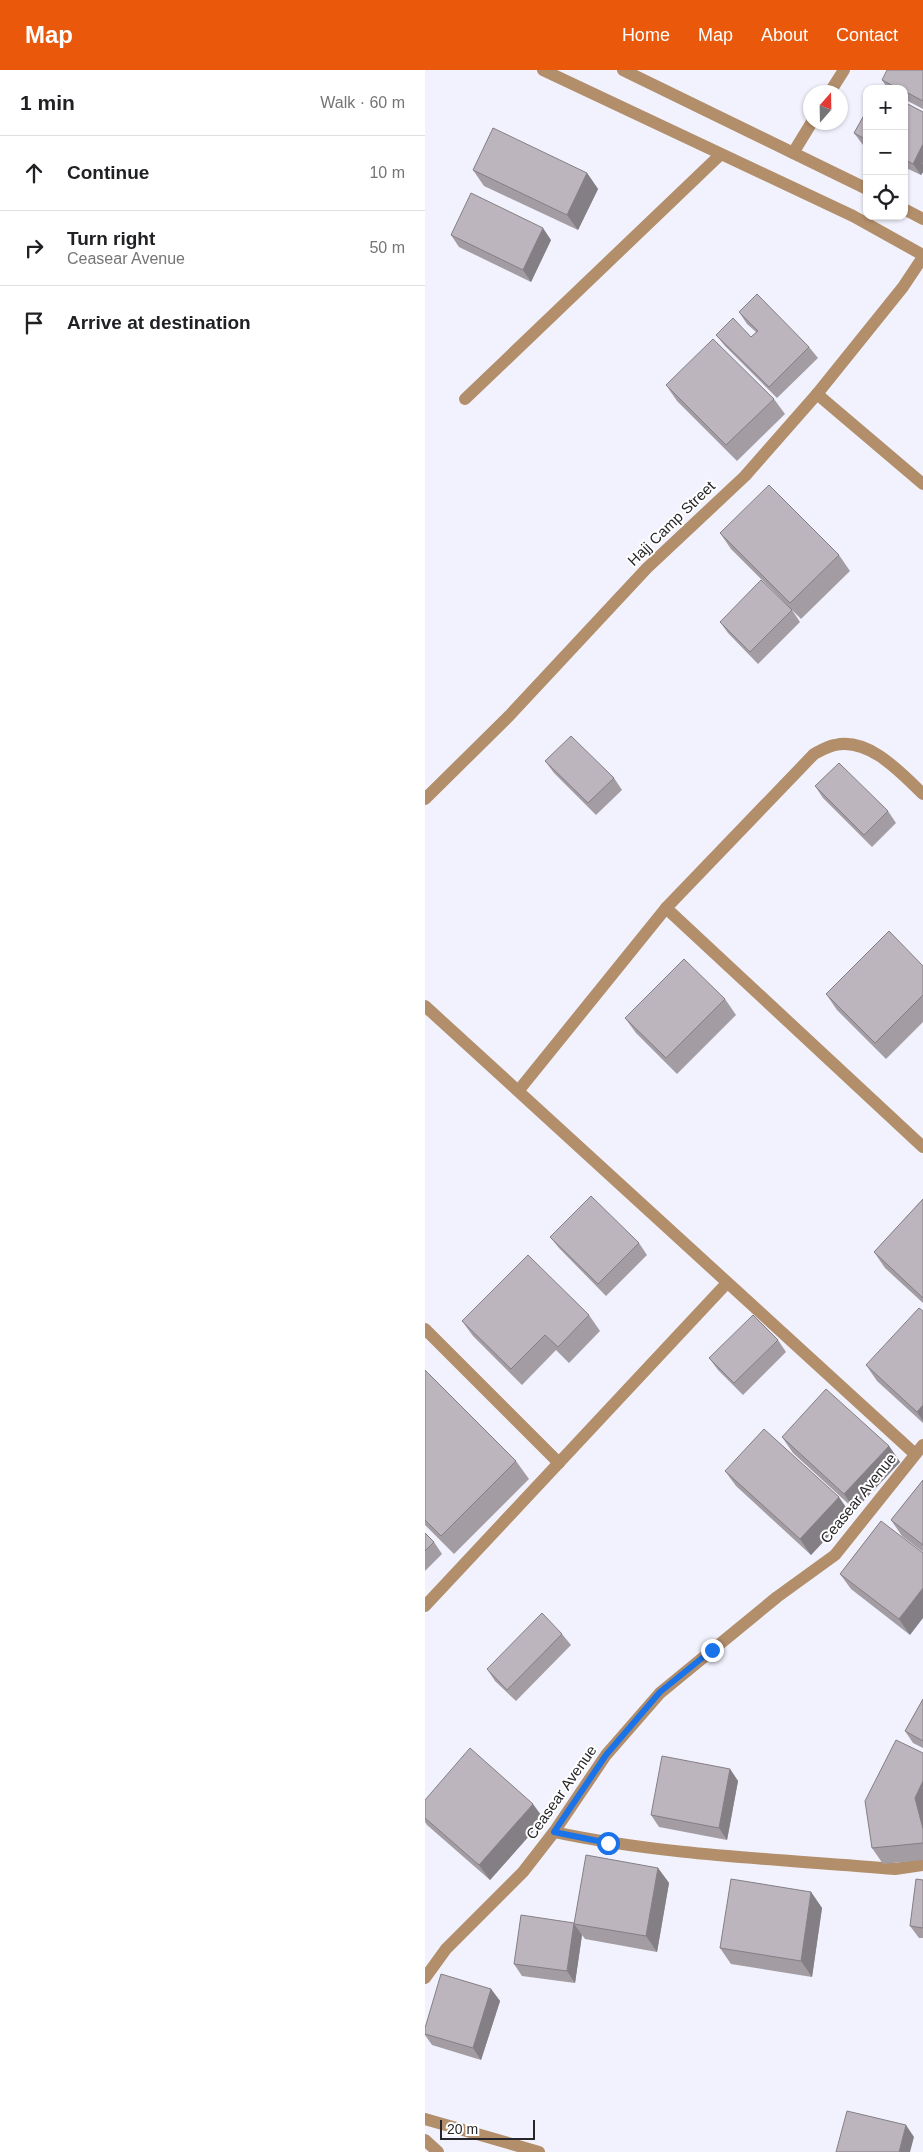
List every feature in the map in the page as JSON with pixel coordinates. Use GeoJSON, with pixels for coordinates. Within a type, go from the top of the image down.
{"type":"FeatureCollection","features":[{"type":"Feature","properties":{"kind":"street"},"geometry":{"type":"LineString","coordinates":[[543,70],[853,216],[923,256]]}},
{"type":"Feature","properties":{"kind":"street"},"geometry":{"type":"LineString","coordinates":[[623,70],[863,187]]}},
{"type":"Feature","properties":{"kind":"street"},"geometry":{"type":"LineString","coordinates":[[834,85],[844,70]]}},
{"type":"Feature","properties":{"kind":"street"},"geometry":{"type":"LineString","coordinates":[[793,153],[807,130]]}},
{"type":"Feature","properties":{"kind":"street"},"geometry":{"type":"LineString","coordinates":[[465,399],[720,155]]}},
{"type":"Feature","properties":{"kind":"street"},"geometry":{"type":"LineString","coordinates":[[908,211],[923,219]]}},
{"type":"Feature","properties":{"kind":"street","name":"Hajj Camp Street"},"geometry":{"type":"LineString","coordinates":[[425,799],[509,716],[647,568],[745,476],[817,394],[903,287],[923,256]]}},
{"type":"Feature","properties":{"kind":"street"},"geometry":{"type":"LineString","coordinates":[[817,394],[923,484]]}},
{"type":"Feature","properties":{"kind":"street"},"geometry":{"type":"LineString","coordinates":[[519,1090],[666,908],[814,754],[834,745],[849,744],[891,762],[923,794]]}},
{"type":"Feature","properties":{"kind":"street"},"geometry":{"type":"LineString","coordinates":[[666,908],[923,1147]]}},
{"type":"Feature","properties":{"kind":"street"},"geometry":{"type":"LineString","coordinates":[[425,1006],[519,1090],[727,1283],[919,1450]]}},
{"type":"Feature","properties":{"kind":"street"},"geometry":{"type":"LineString","coordinates":[[425,1606],[727,1283]]}},
{"type":"Feature","properties":{"kind":"street"},"geometry":{"type":"LineString","coordinates":[[425,1329],[559,1463]]}},
{"type":"Feature","properties":{"kind":"street","name":"Ceasear Avenue"},"geometry":{"type":"LineString","coordinates":[[425,1978],[446,1949],[523,1872],[554,1832],[606,1755],[660,1692],[777,1597],[835,1555],[919,1450]]}},
{"type":"Feature","properties":{"kind":"street"},"geometry":{"type":"LineString","coordinates":[[554,1832],[608,1843],[673,1852],[895,1869],[923,1865]]}},
{"type":"Feature","properties":{"kind":"street"},"geometry":{"type":"LineString","coordinates":[[425,2119],[539,2152]]}},
{"type":"Feature","properties":{"kind":"street"},"geometry":{"type":"LineString","coordinates":[[425,2140],[437,2152]]}},
{"type":"Feature","properties":{"kind":"building"},"geometry":{"type":"Polygon","coordinates":[[[887,70],[923,70],[923,101],[908,93],[908,85],[891,85],[882,80],[887,70]]]}},
{"type":"Feature","properties":{"kind":"building"},"geometry":{"type":"Polygon","coordinates":[[[908,104],[923,112],[923,144],[913,164],[908,161],[908,104]]]}},
{"type":"Feature","properties":{"kind":"building"},"geometry":{"type":"Polygon","coordinates":[[[863,117],[863,138],[854,133],[863,117]]]}},
{"type":"Feature","properties":{"kind":"building"},"geometry":{"type":"Polygon","coordinates":[[[493,128],[587,173],[567,215],[473,170],[493,128]]]}},
{"type":"Feature","properties":{"kind":"building"},"geometry":{"type":"Polygon","coordinates":[[[471,193],[543,228],[523,270],[451,235],[471,193]]]}},
{"type":"Feature","properties":{"kind":"building"},"geometry":{"type":"Polygon","coordinates":[[[757,294],[809,347],[769,387],[716,335],[733,318],[751,337],[758,331],[739,312],[757,294]]]}},
{"type":"Feature","properties":{"kind":"building"},"geometry":{"type":"Polygon","coordinates":[[[713,339],[774,399],[726,445],[666,385],[713,339]]]}},
{"type":"Feature","properties":{"kind":"building"},"geometry":{"type":"Polygon","coordinates":[[[769,485],[839,555],[790,603],[720,533],[769,485]]]}},
{"type":"Feature","properties":{"kind":"building"},"geometry":{"type":"Polygon","coordinates":[[[761,580],[792,610],[750,652],[720,622],[761,580]]]}},
{"type":"Feature","properties":{"kind":"building"},"geometry":{"type":"Polygon","coordinates":[[[571,736],[614,778],[588,803],[545,761],[571,736]]]}},
{"type":"Feature","properties":{"kind":"building"},"geometry":{"type":"Polygon","coordinates":[[[839,763],[888,811],[864,835],[815,786],[839,763]]]}},
{"type":"Feature","properties":{"kind":"building"},"geometry":{"type":"Polygon","coordinates":[[[889,931],[923,966],[923,995],[875,1043],[826,994],[889,931]]]}},
{"type":"Feature","properties":{"kind":"building"},"geometry":{"type":"Polygon","coordinates":[[[684,959],[725,999],[666,1058],[625,1018],[684,959]]]}},
{"type":"Feature","properties":{"kind":"building"},"geometry":{"type":"Polygon","coordinates":[[[591,1196],[639,1243],[598,1284],[550,1237],[591,1196]]]}},
{"type":"Feature","properties":{"kind":"building"},"geometry":{"type":"Polygon","coordinates":[[[923,1199],[923,1298],[874,1252],[923,1199]]]}},
{"type":"Feature","properties":{"kind":"building"},"geometry":{"type":"Polygon","coordinates":[[[528,1255],[589,1315],[558,1347],[545,1335],[511,1369],[462,1321],[528,1255]]]}},
{"type":"Feature","properties":{"kind":"building"},"geometry":{"type":"Polygon","coordinates":[[[919,1308],[923,1311],[923,1405],[917,1412],[866,1365],[919,1308]]]}},
{"type":"Feature","properties":{"kind":"building"},"geometry":{"type":"Polygon","coordinates":[[[753,1315],[778,1340],[734,1383],[709,1358],[753,1315]]]}},
{"type":"Feature","properties":{"kind":"building"},"geometry":{"type":"Polygon","coordinates":[[[425,1370],[516,1461],[441,1536],[425,1520],[425,1370]]]}},
{"type":"Feature","properties":{"kind":"building"},"geometry":{"type":"Polygon","coordinates":[[[826,1389],[889,1446],[844,1494],[782,1437],[826,1389]]]}},
{"type":"Feature","properties":{"kind":"building"},"geometry":{"type":"Polygon","coordinates":[[[764,1429],[839,1497],[800,1539],[725,1471],[764,1429]]]}},
{"type":"Feature","properties":{"kind":"building"},"geometry":{"type":"Polygon","coordinates":[[[923,1480],[923,1545],[891,1520],[923,1480]]]}},
{"type":"Feature","properties":{"kind":"building"},"geometry":{"type":"Polygon","coordinates":[[[881,1521],[923,1553],[923,1588],[899,1619],[840,1574],[881,1521]]]}},
{"type":"Feature","properties":{"kind":"building"},"geometry":{"type":"Polygon","coordinates":[[[425,1533],[434,1542],[425,1551],[425,1533]]]}},
{"type":"Feature","properties":{"kind":"building"},"geometry":{"type":"Polygon","coordinates":[[[542,1613],[562,1634],[507,1690],[487,1669],[542,1613]]]}},
{"type":"Feature","properties":{"kind":"building"},"geometry":{"type":"Polygon","coordinates":[[[923,1699],[923,1741],[905,1731],[923,1699]]]}},
{"type":"Feature","properties":{"kind":"building"},"geometry":{"type":"Polygon","coordinates":[[[896,1740],[923,1753],[923,1781],[915,1798],[923,1829],[923,1843],[872,1848],[865,1801],[896,1740]]]}},
{"type":"Feature","properties":{"kind":"building"},"geometry":{"type":"Polygon","coordinates":[[[470,1748],[533,1804],[479,1865],[425,1818],[425,1800],[470,1748]]]}},
{"type":"Feature","properties":{"kind":"building"},"geometry":{"type":"Polygon","coordinates":[[[662,1756],[730,1769],[719,1828],[651,1815],[662,1756]]]}},
{"type":"Feature","properties":{"kind":"building"},"geometry":{"type":"Polygon","coordinates":[[[586,1855],[658,1868],[646,1936],[574,1924],[586,1855]]]}},
{"type":"Feature","properties":{"kind":"building"},"geometry":{"type":"Polygon","coordinates":[[[731,1879],[811,1892],[801,1961],[720,1948],[731,1879]]]}},
{"type":"Feature","properties":{"kind":"building"},"geometry":{"type":"Polygon","coordinates":[[[916,1879],[923,1880],[923,1928],[910,1926],[916,1879]]]}},
{"type":"Feature","properties":{"kind":"building"},"geometry":{"type":"Polygon","coordinates":[[[521,1915],[574,1923],[567,1971],[514,1964],[521,1915]]]}},
{"type":"Feature","properties":{"kind":"building"},"geometry":{"type":"Polygon","coordinates":[[[441,1974],[491,1989],[473,2048],[425,2034],[425,2028],[441,1974]]]}},
{"type":"Feature","properties":{"kind":"building"},"geometry":{"type":"Polygon","coordinates":[[[847,2111],[906,2125],[899,2152],[836,2152],[847,2111]]]}},
{"type":"Feature","properties":{"kind":"route"},"geometry":{"type":"LineString","coordinates":[[608,1843],[554,1832],[606,1755],[660,1692],[712,1650]]}}]}
